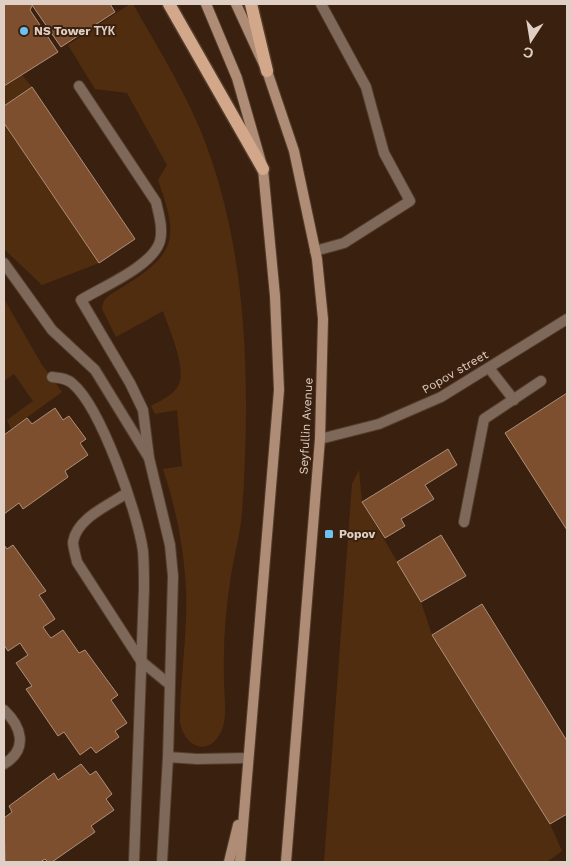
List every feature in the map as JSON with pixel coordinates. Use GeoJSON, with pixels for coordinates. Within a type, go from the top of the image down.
{"type":"FeatureCollection","features":[{"type":"Feature","properties":{"kind":"main road"},"geometry":{"type":"LineString","coordinates":[[169,4],[263,169]]}},
{"type":"Feature","properties":{"kind":"main road"},"geometry":{"type":"LineString","coordinates":[[206,4],[238,78],[263,169],[275,296],[279,390],[240,862]]}},
{"type":"Feature","properties":{"kind":"main road","name":"Seyfullin Avenue"},"geometry":{"type":"LineString","coordinates":[[236,4],[267,71],[294,151],[315,251],[323,320],[320,439],[286,862]]}},
{"type":"Feature","properties":{"kind":"main road"},"geometry":{"type":"LineString","coordinates":[[251,4],[267,71]]}},
{"type":"Feature","properties":{"kind":"main road"},"geometry":{"type":"LineString","coordinates":[[230,862],[246,790]]}},
{"type":"Feature","properties":{"kind":"street"},"geometry":{"type":"LineString","coordinates":[[315,251],[344,243],[410,202],[384,153],[366,87],[321,4]]}},
{"type":"Feature","properties":{"kind":"street"},"geometry":{"type":"LineString","coordinates":[[79,86],[156,202],[161,221],[160,241],[152,255],[137,267],[81,300],[143,410],[149,458],[172,560],[168,757],[162,862]]}},
{"type":"Feature","properties":{"kind":"street"},"geometry":{"type":"LineString","coordinates":[[4,263],[52,330],[95,370],[149,458]]}},
{"type":"Feature","properties":{"kind":"street","name":"Popov street"},"geometry":{"type":"LineString","coordinates":[[320,439],[379,424],[442,397],[567,319]]}},
{"type":"Feature","properties":{"kind":"street"},"geometry":{"type":"LineString","coordinates":[[489,368],[514,400]]}},
{"type":"Feature","properties":{"kind":"street"},"geometry":{"type":"LineString","coordinates":[[52,377],[65,379],[74,384],[92,410],[117,463],[143,551],[142,661],[134,862]]}},
{"type":"Feature","properties":{"kind":"street"},"geometry":{"type":"LineString","coordinates":[[464,522],[484,419],[542,382]]}},
{"type":"Feature","properties":{"kind":"street"},"geometry":{"type":"LineString","coordinates":[[127,494],[90,516],[78,530],[73,544],[77,562],[142,661],[169,684]]}},
{"type":"Feature","properties":{"kind":"street"},"geometry":{"type":"LineString","coordinates":[[4,710],[15,721],[21,734],[18,748],[10,760],[4,764]]}},
{"type":"Feature","properties":{"kind":"street"},"geometry":{"type":"LineString","coordinates":[[168,757],[197,759],[248,758]]}},
{"type":"Feature","properties":{"kind":"shaded area"},"geometry":{"type":"Polygon","coordinates":[[[130,4],[133,4],[174,77],[202,133],[222,196],[232,240],[239,285],[246,377],[245,468],[242,513],[228,594],[224,655],[225,706],[223,726],[216,740],[210,745],[203,747],[191,743],[182,730],[180,722],[186,622],[185,574],[179,528],[163,469],[182,466],[177,410],[155,414],[151,406],[169,396],[177,388],[181,372],[177,350],[163,311],[116,337],[102,309],[107,297],[151,267],[168,246],[170,233],[169,219],[158,180],[167,165],[127,93],[95,89],[68,45],[130,4]]]}},
{"type":"Feature","properties":{"kind":"shaded area"},"geometry":{"type":"Polygon","coordinates":[[[22,75],[32,87],[4,106],[4,86],[22,75]]]}},
{"type":"Feature","properties":{"kind":"shaded area"},"geometry":{"type":"Polygon","coordinates":[[[4,123],[99,263],[42,285],[4,249],[4,123]]]}},
{"type":"Feature","properties":{"kind":"shaded area"},"geometry":{"type":"Polygon","coordinates":[[[4,299],[42,365],[62,392],[11,429],[7,420],[33,401],[14,374],[4,381],[4,299]]]}},
{"type":"Feature","properties":{"kind":"shaded area"},"geometry":{"type":"Polygon","coordinates":[[[359,470],[362,502],[421,602],[432,635],[550,824],[562,851],[547,862],[324,862],[352,484],[359,470]]]}},
{"type":"Feature","properties":{"kind":"building","name":"NS Tower ТҮК"},"geometry":{"type":"Polygon","coordinates":[[[4,4],[33,4],[30,10],[58,52],[4,86],[4,4]]]}},
{"type":"Feature","properties":{"kind":"building"},"geometry":{"type":"Polygon","coordinates":[[[110,4],[115,12],[61,47],[32,5],[110,4]]]}},
{"type":"Feature","properties":{"kind":"building"},"geometry":{"type":"Polygon","coordinates":[[[32,87],[135,239],[99,263],[4,123],[4,106],[32,87]]]}},
{"type":"Feature","properties":{"kind":"building"},"geometry":{"type":"Polygon","coordinates":[[[567,393],[567,530],[505,433],[567,393]]]}},
{"type":"Feature","properties":{"kind":"building"},"geometry":{"type":"Polygon","coordinates":[[[55,408],[63,420],[69,416],[86,439],[80,443],[88,455],[65,471],[68,477],[23,509],[19,503],[4,514],[4,435],[27,418],[32,424],[55,408]]]}},
{"type":"Feature","properties":{"kind":"building"},"geometry":{"type":"Polygon","coordinates":[[[448,449],[457,465],[425,485],[434,499],[401,519],[405,526],[385,538],[362,502],[448,449]]]}},
{"type":"Feature","properties":{"kind":"building"},"geometry":{"type":"Polygon","coordinates":[[[441,535],[466,576],[421,602],[397,562],[441,535]]]}},
{"type":"Feature","properties":{"kind":"building"},"geometry":{"type":"Polygon","coordinates":[[[4,545],[7,549],[13,545],[46,591],[39,595],[55,619],[43,627],[47,633],[51,638],[63,630],[79,653],[85,650],[118,695],[111,700],[127,723],[115,731],[119,737],[96,753],[91,747],[80,755],[64,732],[58,736],[26,689],[32,686],[16,663],[28,655],[20,643],[8,651],[4,645],[4,545]]]}},
{"type":"Feature","properties":{"kind":"building"},"geometry":{"type":"Polygon","coordinates":[[[482,604],[567,741],[567,814],[550,824],[432,635],[482,604]]]}},
{"type":"Feature","properties":{"kind":"building"},"geometry":{"type":"Polygon","coordinates":[[[81,764],[90,775],[96,771],[112,794],[106,799],[114,810],[91,826],[95,832],[52,862],[48,862],[45,859],[40,862],[5,862],[4,818],[12,812],[9,806],[54,773],[58,780],[81,764]]]}},
{"type":"Feature","properties":{"kind":"place","name":"NS Tower ТҮК"},"geometry":{"type":"Point","coordinates":[24,31]}},
{"type":"Feature","properties":{"kind":"place","name":"Popov"},"geometry":{"type":"Point","coordinates":[329,534]}}]}
